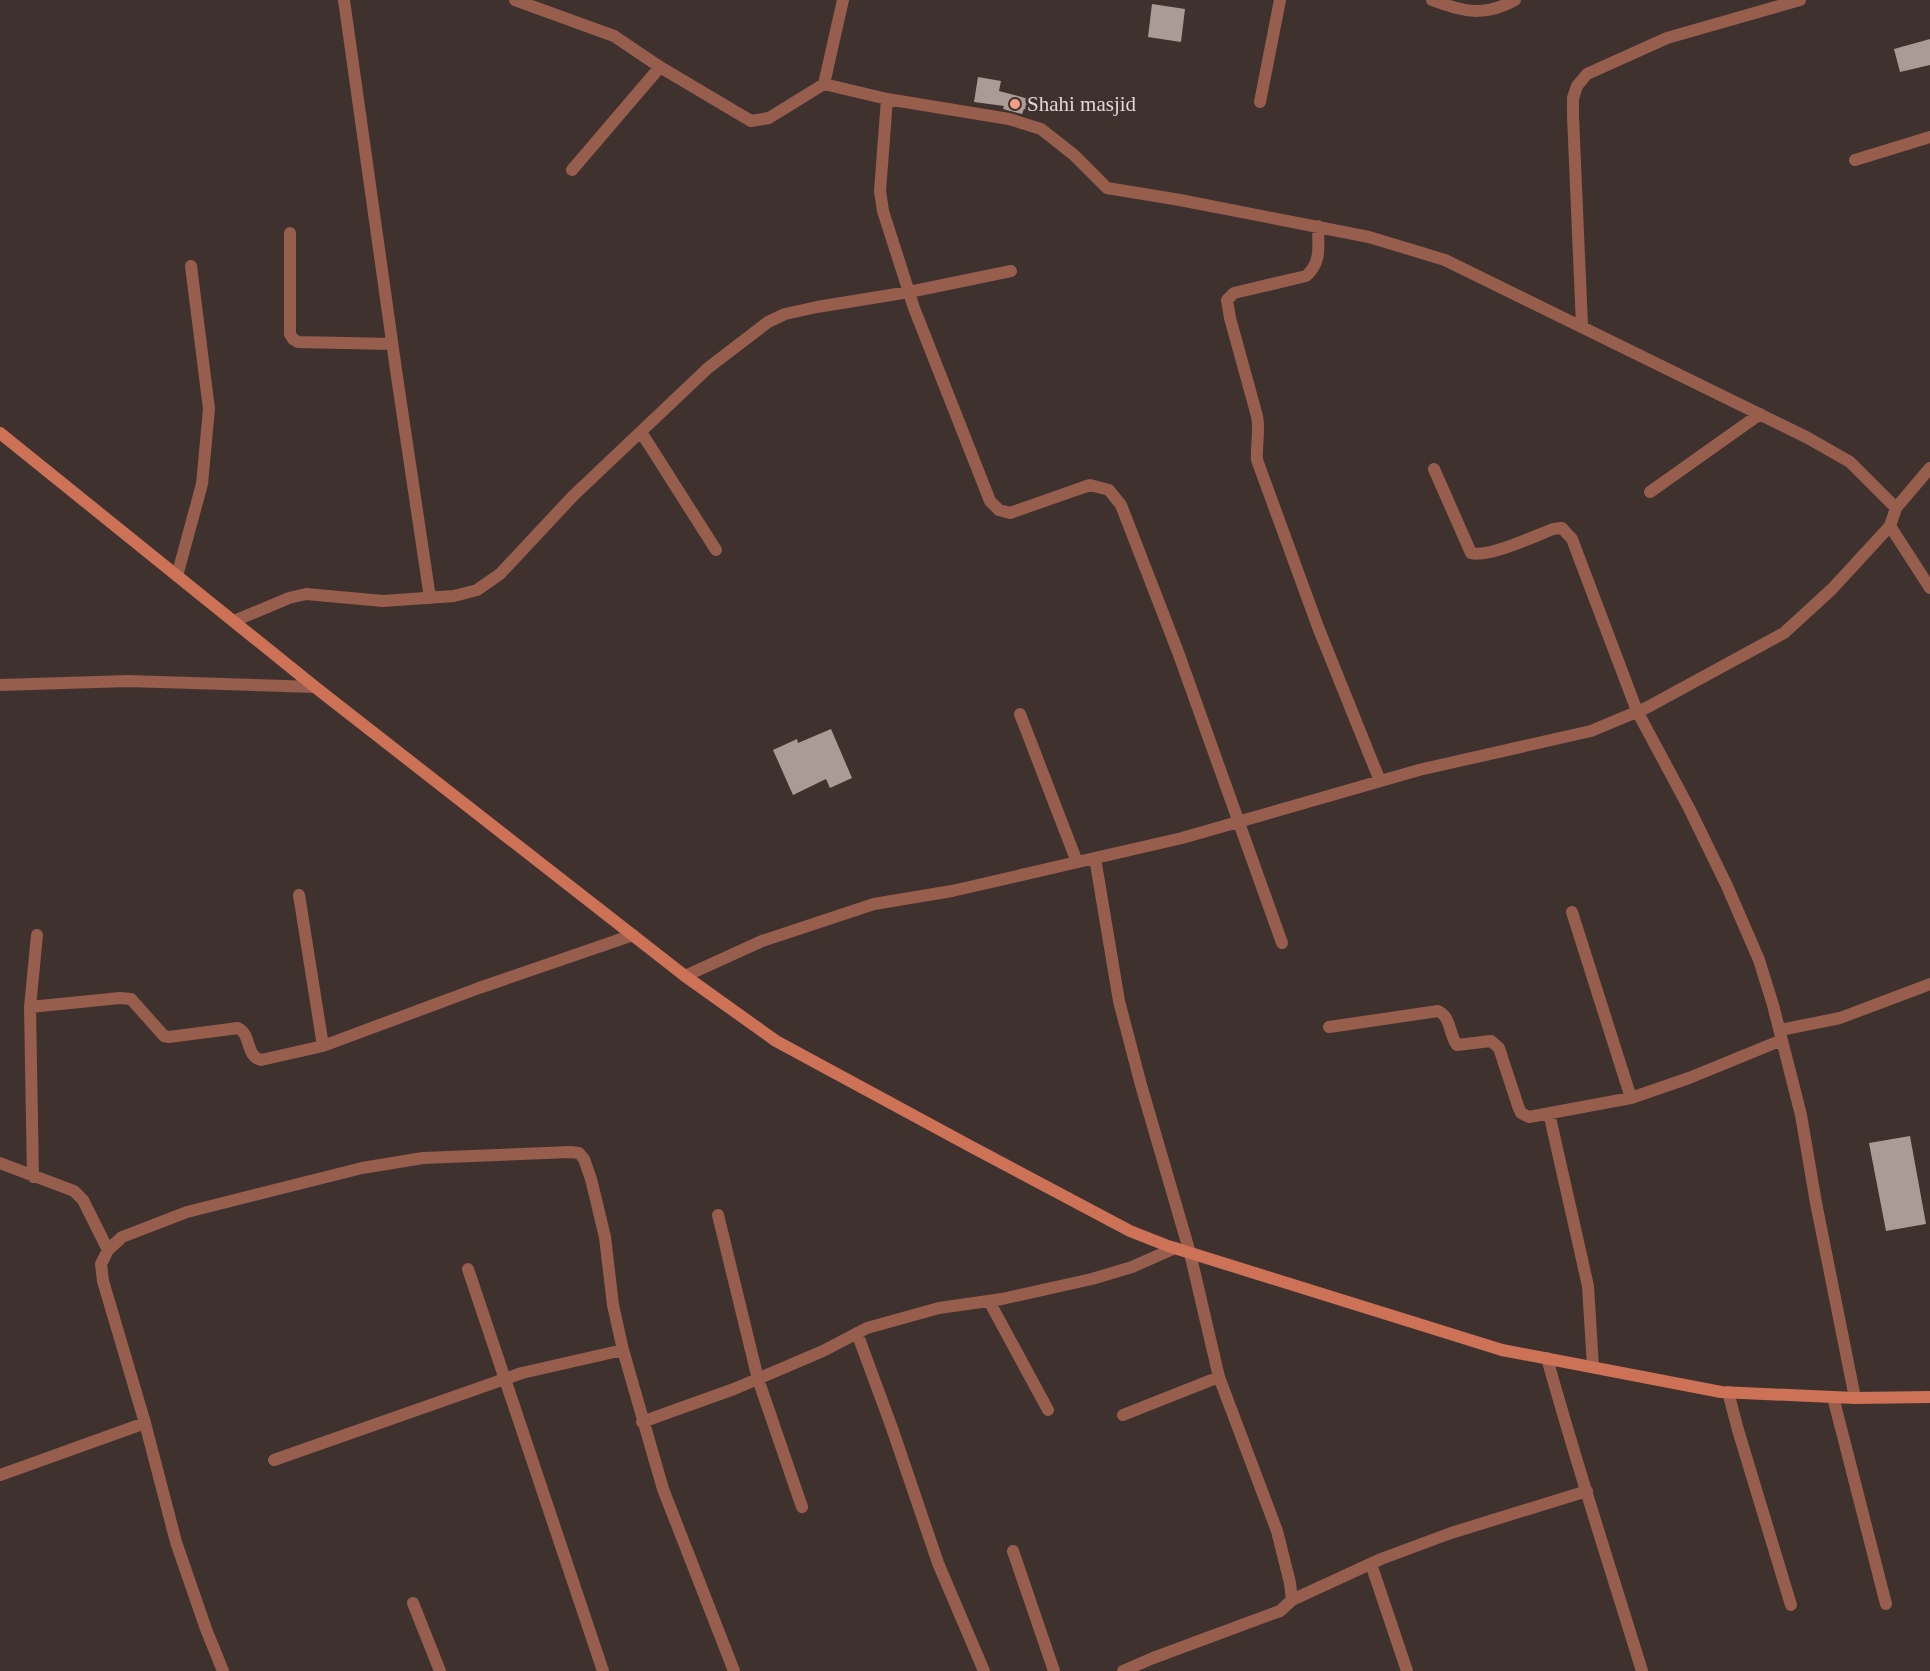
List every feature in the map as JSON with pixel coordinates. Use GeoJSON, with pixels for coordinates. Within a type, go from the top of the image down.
{"type":"FeatureCollection","features":[{"type":"Feature","properties":{"kind":"main road"},"geometry":{"type":"LineString","coordinates":[[0,433],[315,687],[685,976],[776,1041],[1130,1231],[1190,1253],[1502,1350],[1728,1392],[1855,1398],[1930,1397]]}},
{"type":"Feature","properties":{"kind":"street"},"geometry":{"type":"LineString","coordinates":[[344,0],[430,598]]}},
{"type":"Feature","properties":{"kind":"street"},"geometry":{"type":"LineString","coordinates":[[515,0],[614,36],[660,67],[751,121],[769,118],[824,84],[887,99],[1009,118],[1041,129],[1074,155],[1107,188],[1318,226],[1369,237],[1445,260],[1808,438],[1850,462],[1896,508]]}},
{"type":"Feature","properties":{"kind":"street"},"geometry":{"type":"LineString","coordinates":[[824,84],[843,0]]}},
{"type":"Feature","properties":{"kind":"street"},"geometry":{"type":"LineString","coordinates":[[1260,102],[1280,0]]}},
{"type":"Feature","properties":{"kind":"street"},"geometry":{"type":"LineString","coordinates":[[1432,0],[1464,11],[1486,11],[1503,7],[1515,0]]}},
{"type":"Feature","properties":{"kind":"street"},"geometry":{"type":"LineString","coordinates":[[1581,326],[1573,116],[1573,98],[1577,86],[1587,74],[1667,39],[1800,0]]}},
{"type":"Feature","properties":{"kind":"street"},"geometry":{"type":"LineString","coordinates":[[572,170],[660,67]]}},
{"type":"Feature","properties":{"kind":"street"},"geometry":{"type":"LineString","coordinates":[[887,99],[880,191],[884,211],[909,292],[990,501],[999,510],[1010,513],[1090,485],[1109,490],[1121,505],[1178,652],[1282,943]]}},
{"type":"Feature","properties":{"kind":"street"},"geometry":{"type":"LineString","coordinates":[[1855,160],[1930,137]]}},
{"type":"Feature","properties":{"kind":"street"},"geometry":{"type":"LineString","coordinates":[[1318,226],[1317,261],[1314,269],[1306,276],[1234,293],[1227,300],[1257,416],[1259,427],[1256,444],[1257,460],[1318,627],[1380,781]]}},
{"type":"Feature","properties":{"kind":"street"},"geometry":{"type":"LineString","coordinates":[[290,233],[290,334],[293,339],[298,342],[392,344]]}},
{"type":"Feature","properties":{"kind":"street"},"geometry":{"type":"LineString","coordinates":[[177,576],[202,484],[209,410],[191,266]]}},
{"type":"Feature","properties":{"kind":"street"},"geometry":{"type":"LineString","coordinates":[[234,621],[289,598],[306,594],[383,601],[454,596],[477,590],[500,574],[573,496],[708,368],[768,322],[785,314],[1011,271]]}},
{"type":"Feature","properties":{"kind":"street"},"geometry":{"type":"LineString","coordinates":[[1650,492],[1760,414]]}},
{"type":"Feature","properties":{"kind":"street"},"geometry":{"type":"LineString","coordinates":[[641,432],[716,550]]}},
{"type":"Feature","properties":{"kind":"street"},"geometry":{"type":"LineString","coordinates":[[685,976],[762,941],[874,904],[952,891],[1182,838],[1419,770],[1591,731],[1637,711],[1784,633],[1832,589],[1890,526],[1896,508],[1930,468]]}},
{"type":"Feature","properties":{"kind":"street"},"geometry":{"type":"LineString","coordinates":[[1434,469],[1471,553],[1478,555],[1553,529],[1562,528],[1572,539],[1637,711],[1689,808],[1727,886],[1758,960],[1781,1035],[1801,1115],[1855,1398]]}},
{"type":"Feature","properties":{"kind":"street"},"geometry":{"type":"LineString","coordinates":[[1890,526],[1930,588]]}},
{"type":"Feature","properties":{"kind":"street"},"geometry":{"type":"LineString","coordinates":[[0,685],[128,681],[315,687]]}},
{"type":"Feature","properties":{"kind":"street"},"geometry":{"type":"LineString","coordinates":[[1020,714],[1077,862]]}},
{"type":"Feature","properties":{"kind":"street"},"geometry":{"type":"LineString","coordinates":[[1095,858],[1119,1001],[1141,1085],[1190,1253],[1219,1377],[1277,1531],[1292,1600]]}},
{"type":"Feature","properties":{"kind":"street"},"geometry":{"type":"LineString","coordinates":[[299,895],[323,1046]]}},
{"type":"Feature","properties":{"kind":"street"},"geometry":{"type":"LineString","coordinates":[[1572,912],[1631,1098]]}},
{"type":"Feature","properties":{"kind":"street"},"geometry":{"type":"LineString","coordinates":[[33,1177],[30,1007],[37,935]]}},
{"type":"Feature","properties":{"kind":"street"},"geometry":{"type":"LineString","coordinates":[[30,1007],[120,998],[131,999],[164,1036],[169,1038],[238,1028],[246,1034],[253,1055],[256,1059],[261,1060],[323,1046],[479,988],[633,935]]}},
{"type":"Feature","properties":{"kind":"street"},"geometry":{"type":"LineString","coordinates":[[1329,1027],[1443,1012],[1457,1045],[1491,1041],[1496,1043],[1521,1113],[1529,1117],[1631,1098],[1689,1078],[1781,1035],[1840,1017],[1930,984]]}},
{"type":"Feature","properties":{"kind":"street"},"geometry":{"type":"LineString","coordinates":[[1549,1113],[1588,1286],[1593,1367]]}},
{"type":"Feature","properties":{"kind":"street"},"geometry":{"type":"LineString","coordinates":[[223,1671],[176,1542],[145,1423],[103,1281],[101,1264],[108,1250],[122,1237],[187,1212],[362,1168],[423,1158],[555,1152],[579,1153],[584,1159],[591,1179],[605,1237],[613,1305],[642,1422],[663,1489],[735,1671]]}},
{"type":"Feature","properties":{"kind":"street"},"geometry":{"type":"LineString","coordinates":[[0,1163],[74,1191],[83,1200],[108,1250]]}},
{"type":"Feature","properties":{"kind":"street"},"geometry":{"type":"LineString","coordinates":[[718,1215],[758,1379],[802,1507]]}},
{"type":"Feature","properties":{"kind":"street"},"geometry":{"type":"LineString","coordinates":[[642,1422],[758,1379],[823,1351],[867,1328],[939,1308],[1092,1280],[1132,1267],[1175,1248]]}},
{"type":"Feature","properties":{"kind":"street"},"geometry":{"type":"LineString","coordinates":[[468,1269],[603,1671]]}},
{"type":"Feature","properties":{"kind":"street"},"geometry":{"type":"LineString","coordinates":[[989,1300],[1048,1410]]}},
{"type":"Feature","properties":{"kind":"street"},"geometry":{"type":"LineString","coordinates":[[857,1333],[938,1563],[984,1671]]}},
{"type":"Feature","properties":{"kind":"street"},"geometry":{"type":"LineString","coordinates":[[274,1460],[522,1373],[623,1350]]}},
{"type":"Feature","properties":{"kind":"street"},"geometry":{"type":"LineString","coordinates":[[1547,1358],[1642,1671]]}},
{"type":"Feature","properties":{"kind":"street"},"geometry":{"type":"LineString","coordinates":[[1123,1415],[1219,1377]]}},
{"type":"Feature","properties":{"kind":"street"},"geometry":{"type":"LineString","coordinates":[[1728,1392],[1791,1605]]}},
{"type":"Feature","properties":{"kind":"street"},"geometry":{"type":"LineString","coordinates":[[1833,1397],[1886,1604]]}},
{"type":"Feature","properties":{"kind":"street"},"geometry":{"type":"LineString","coordinates":[[0,1475],[145,1423]]}},
{"type":"Feature","properties":{"kind":"street"},"geometry":{"type":"LineString","coordinates":[[1124,1671],[1163,1654],[1280,1611],[1292,1600],[1371,1564],[1451,1533],[1587,1491]]}},
{"type":"Feature","properties":{"kind":"street"},"geometry":{"type":"LineString","coordinates":[[1013,1551],[1054,1671]]}},
{"type":"Feature","properties":{"kind":"street"},"geometry":{"type":"LineString","coordinates":[[1371,1564],[1407,1671]]}},
{"type":"Feature","properties":{"kind":"street"},"geometry":{"type":"LineString","coordinates":[[413,1603],[440,1671]]}},
{"type":"Feature","properties":{"kind":"building"},"geometry":{"type":"Polygon","coordinates":[[[1152,4],[1185,9],[1181,42],[1148,37],[1152,4]]]}},
{"type":"Feature","properties":{"kind":"building"},"geometry":{"type":"Polygon","coordinates":[[[1930,39],[1930,65],[1900,72],[1894,49],[1930,39]]]}},
{"type":"Feature","properties":{"kind":"building"},"geometry":{"type":"Polygon","coordinates":[[[978,77],[1001,81],[999,91],[1040,102],[1038,111],[1024,109],[1022,114],[1003,109],[1004,106],[974,102],[978,77]]]}},
{"type":"Feature","properties":{"kind":"building"},"geometry":{"type":"Polygon","coordinates":[[[831,729],[852,778],[830,788],[826,779],[793,795],[773,750],[797,739],[798,743],[831,729]]]}},
{"type":"Feature","properties":{"kind":"building"},"geometry":{"type":"Polygon","coordinates":[[[1910,1136],[1926,1224],[1886,1231],[1869,1143],[1910,1136]]]}},
{"type":"Feature","properties":{"kind":"place","name":"Shahi masjid"},"geometry":{"type":"Point","coordinates":[1015,104]}}]}
